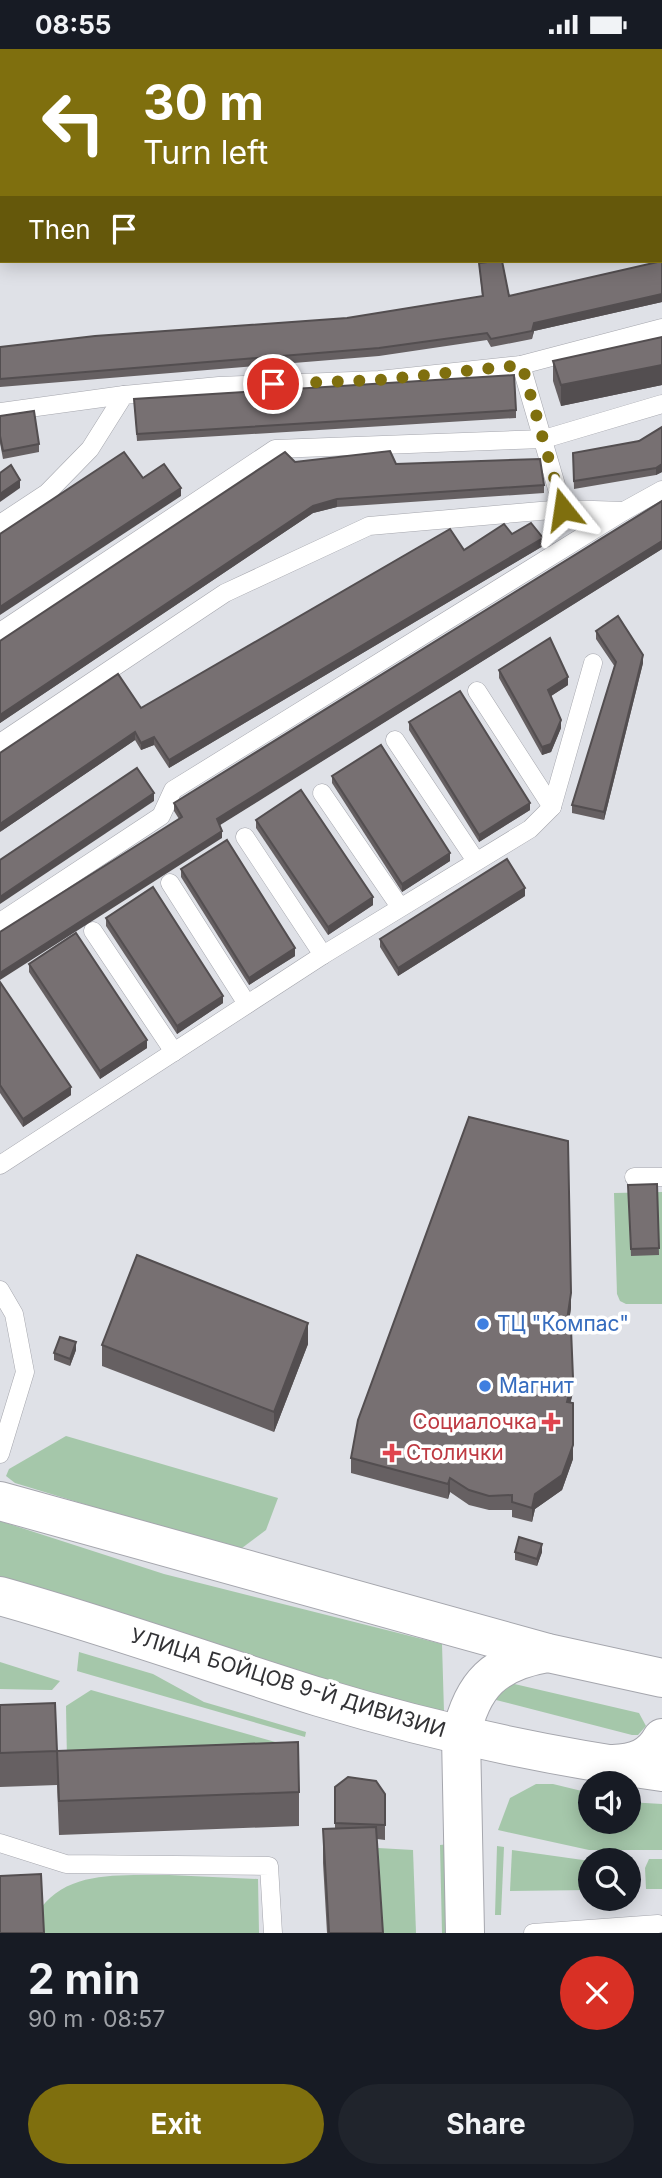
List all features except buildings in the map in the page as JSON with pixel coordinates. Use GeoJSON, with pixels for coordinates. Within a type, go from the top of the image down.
{"type":"FeatureCollection","features":[{"type":"Feature","properties":{"kind":"main road"},"geometry":{"type":"LineString","coordinates":[[0,1501],[548,1653],[658,1678]]}},
{"type":"Feature","properties":{"kind":"main road","name":"УЛИЦА БОЙЦОВ 9-Й ДИВИЗИИ"},"geometry":{"type":"LineString","coordinates":[[0,1596],[320,1697],[461,1736],[604,1764],[662,1772]]}},
{"type":"Feature","properties":{"kind":"main road"},"geometry":{"type":"LineString","coordinates":[[465,1933],[461,1736],[467,1710],[477,1690],[499,1668],[521,1657],[548,1653]]}},
{"type":"Feature","properties":{"kind":"main road"},"geometry":{"type":"LineString","coordinates":[[604,1764],[630,1763],[645,1758],[662,1738]]}},
{"type":"Feature","properties":{"kind":"lane"},"geometry":{"type":"LineString","coordinates":[[0,412],[124,395],[219,386],[379,380],[522,365],[662,328]]}},
{"type":"Feature","properties":{"kind":"lane"},"geometry":{"type":"LineString","coordinates":[[522,365],[563,509]]}},
{"type":"Feature","properties":{"kind":"lane"},"geometry":{"type":"LineString","coordinates":[[0,524],[47,493],[90,449],[124,395]]}},
{"type":"Feature","properties":{"kind":"lane"},"geometry":{"type":"LineString","coordinates":[[0,632],[275,449],[544,439],[662,404]]}},
{"type":"Feature","properties":{"kind":"lane"},"geometry":{"type":"LineString","coordinates":[[0,922],[160,816],[173,790],[662,490]]}},
{"type":"Feature","properties":{"kind":"lane"},"geometry":{"type":"LineString","coordinates":[[0,743],[225,593],[369,526],[563,509],[624,511]]}},
{"type":"Feature","properties":{"kind":"lane"},"geometry":{"type":"LineString","coordinates":[[0,1164],[323,955],[530,829],[552,807],[593,663]]}},
{"type":"Feature","properties":{"kind":"lane"},"geometry":{"type":"LineString","coordinates":[[477,691],[552,807]]}},
{"type":"Feature","properties":{"kind":"lane"},"geometry":{"type":"LineString","coordinates":[[395,740],[476,862]]}},
{"type":"Feature","properties":{"kind":"lane"},"geometry":{"type":"LineString","coordinates":[[322,793],[400,907]]}},
{"type":"Feature","properties":{"kind":"lane"},"geometry":{"type":"LineString","coordinates":[[245,837],[323,955]]}},
{"type":"Feature","properties":{"kind":"lane"},"geometry":{"type":"LineString","coordinates":[[170,883],[247,1004]]}},
{"type":"Feature","properties":{"kind":"lane"},"geometry":{"type":"LineString","coordinates":[[93,931],[174,1052]]}},
{"type":"Feature","properties":{"kind":"lane"},"geometry":{"type":"LineString","coordinates":[[634,1177],[662,1177]]}},
{"type":"Feature","properties":{"kind":"lane"},"geometry":{"type":"LineString","coordinates":[[0,1290],[14,1314],[25,1372],[0,1454]]}},
{"type":"Feature","properties":{"kind":"lane"},"geometry":{"type":"LineString","coordinates":[[0,1843],[66,1864],[269,1866],[273,1933]]}},
{"type":"Feature","properties":{"kind":"lane"},"geometry":{"type":"LineString","coordinates":[[533,1933],[658,1924]]}},
{"type":"Feature","properties":{"kind":"green space"},"geometry":{"type":"Polygon","coordinates":[[[662,1192],[662,1304],[626,1304],[620,1301],[617,1294],[614,1193],[662,1192]]]}},
{"type":"Feature","properties":{"kind":"green space"},"geometry":{"type":"Polygon","coordinates":[[[66,1436],[278,1498],[266,1530],[238,1551],[15,1483],[6,1476],[9,1469],[66,1436]]]}},
{"type":"Feature","properties":{"kind":"green space"},"geometry":{"type":"Polygon","coordinates":[[[0,1521],[164,1574],[442,1644],[444,1712],[143,1633],[0,1585],[0,1521]]]}},
{"type":"Feature","properties":{"kind":"green space"},"geometry":{"type":"Polygon","coordinates":[[[79,1652],[153,1674],[204,1702],[306,1732],[305,1737],[77,1671],[79,1652]]]}},
{"type":"Feature","properties":{"kind":"green space"},"geometry":{"type":"Polygon","coordinates":[[[0,1662],[60,1681],[52,1690],[0,1689],[0,1662]]]}},
{"type":"Feature","properties":{"kind":"green space"},"geometry":{"type":"Polygon","coordinates":[[[506,1682],[639,1713],[646,1726],[638,1735],[632,1735],[496,1700],[493,1695],[506,1682]]]}},
{"type":"Feature","properties":{"kind":"green space"},"geometry":{"type":"Polygon","coordinates":[[[91,1690],[286,1745],[67,1761],[66,1706],[91,1690]]]}},
{"type":"Feature","properties":{"kind":"green space"},"geometry":{"type":"Polygon","coordinates":[[[536,1784],[553,1784],[578,1790],[578,1834],[641,1834],[641,1803],[662,1804],[662,1850],[580,1848],[498,1830],[510,1798],[536,1784]]]}},
{"type":"Feature","properties":{"kind":"green space"},"geometry":{"type":"Polygon","coordinates":[[[450,1844],[452,1933],[442,1933],[440,1845],[450,1844]]]}},
{"type":"Feature","properties":{"kind":"green space"},"geometry":{"type":"Polygon","coordinates":[[[497,1846],[504,1847],[501,1915],[495,1915],[497,1846]]]}},
{"type":"Feature","properties":{"kind":"green space"},"geometry":{"type":"Polygon","coordinates":[[[378,1848],[413,1850],[416,1933],[381,1933],[378,1848]]]}},
{"type":"Feature","properties":{"kind":"green space"},"geometry":{"type":"Polygon","coordinates":[[[512,1850],[578,1859],[578,1890],[510,1891],[512,1850]]]}},
{"type":"Feature","properties":{"kind":"green space"},"geometry":{"type":"Polygon","coordinates":[[[649,1859],[662,1859],[662,1889],[646,1889],[645,1868],[649,1859]]]}},
{"type":"Feature","properties":{"kind":"green space"},"geometry":{"type":"Polygon","coordinates":[[[169,1875],[258,1879],[259,1933],[42,1933],[41,1908],[53,1895],[67,1887],[99,1877],[169,1875]]]}},
{"type":"Feature","properties":{"kind":"place","name":"ТЦ \"Компас\""},"geometry":{"type":"Point","coordinates":[483,1324]}},
{"type":"Feature","properties":{"kind":"place","name":"Магнит"},"geometry":{"type":"Point","coordinates":[485,1386]}},
{"type":"Feature","properties":{"kind":"place","name":"Социалочка"},"geometry":{"type":"Point","coordinates":[551,1422]}},
{"type":"Feature","properties":{"kind":"place","name":"Столички"},"geometry":{"type":"Point","coordinates":[392,1453]}},
{"type":"Feature","properties":{"kind":"route"},"geometry":{"type":"LineString","coordinates":[[273,384],[379,380],[522,365],[563,509]]}}]}
